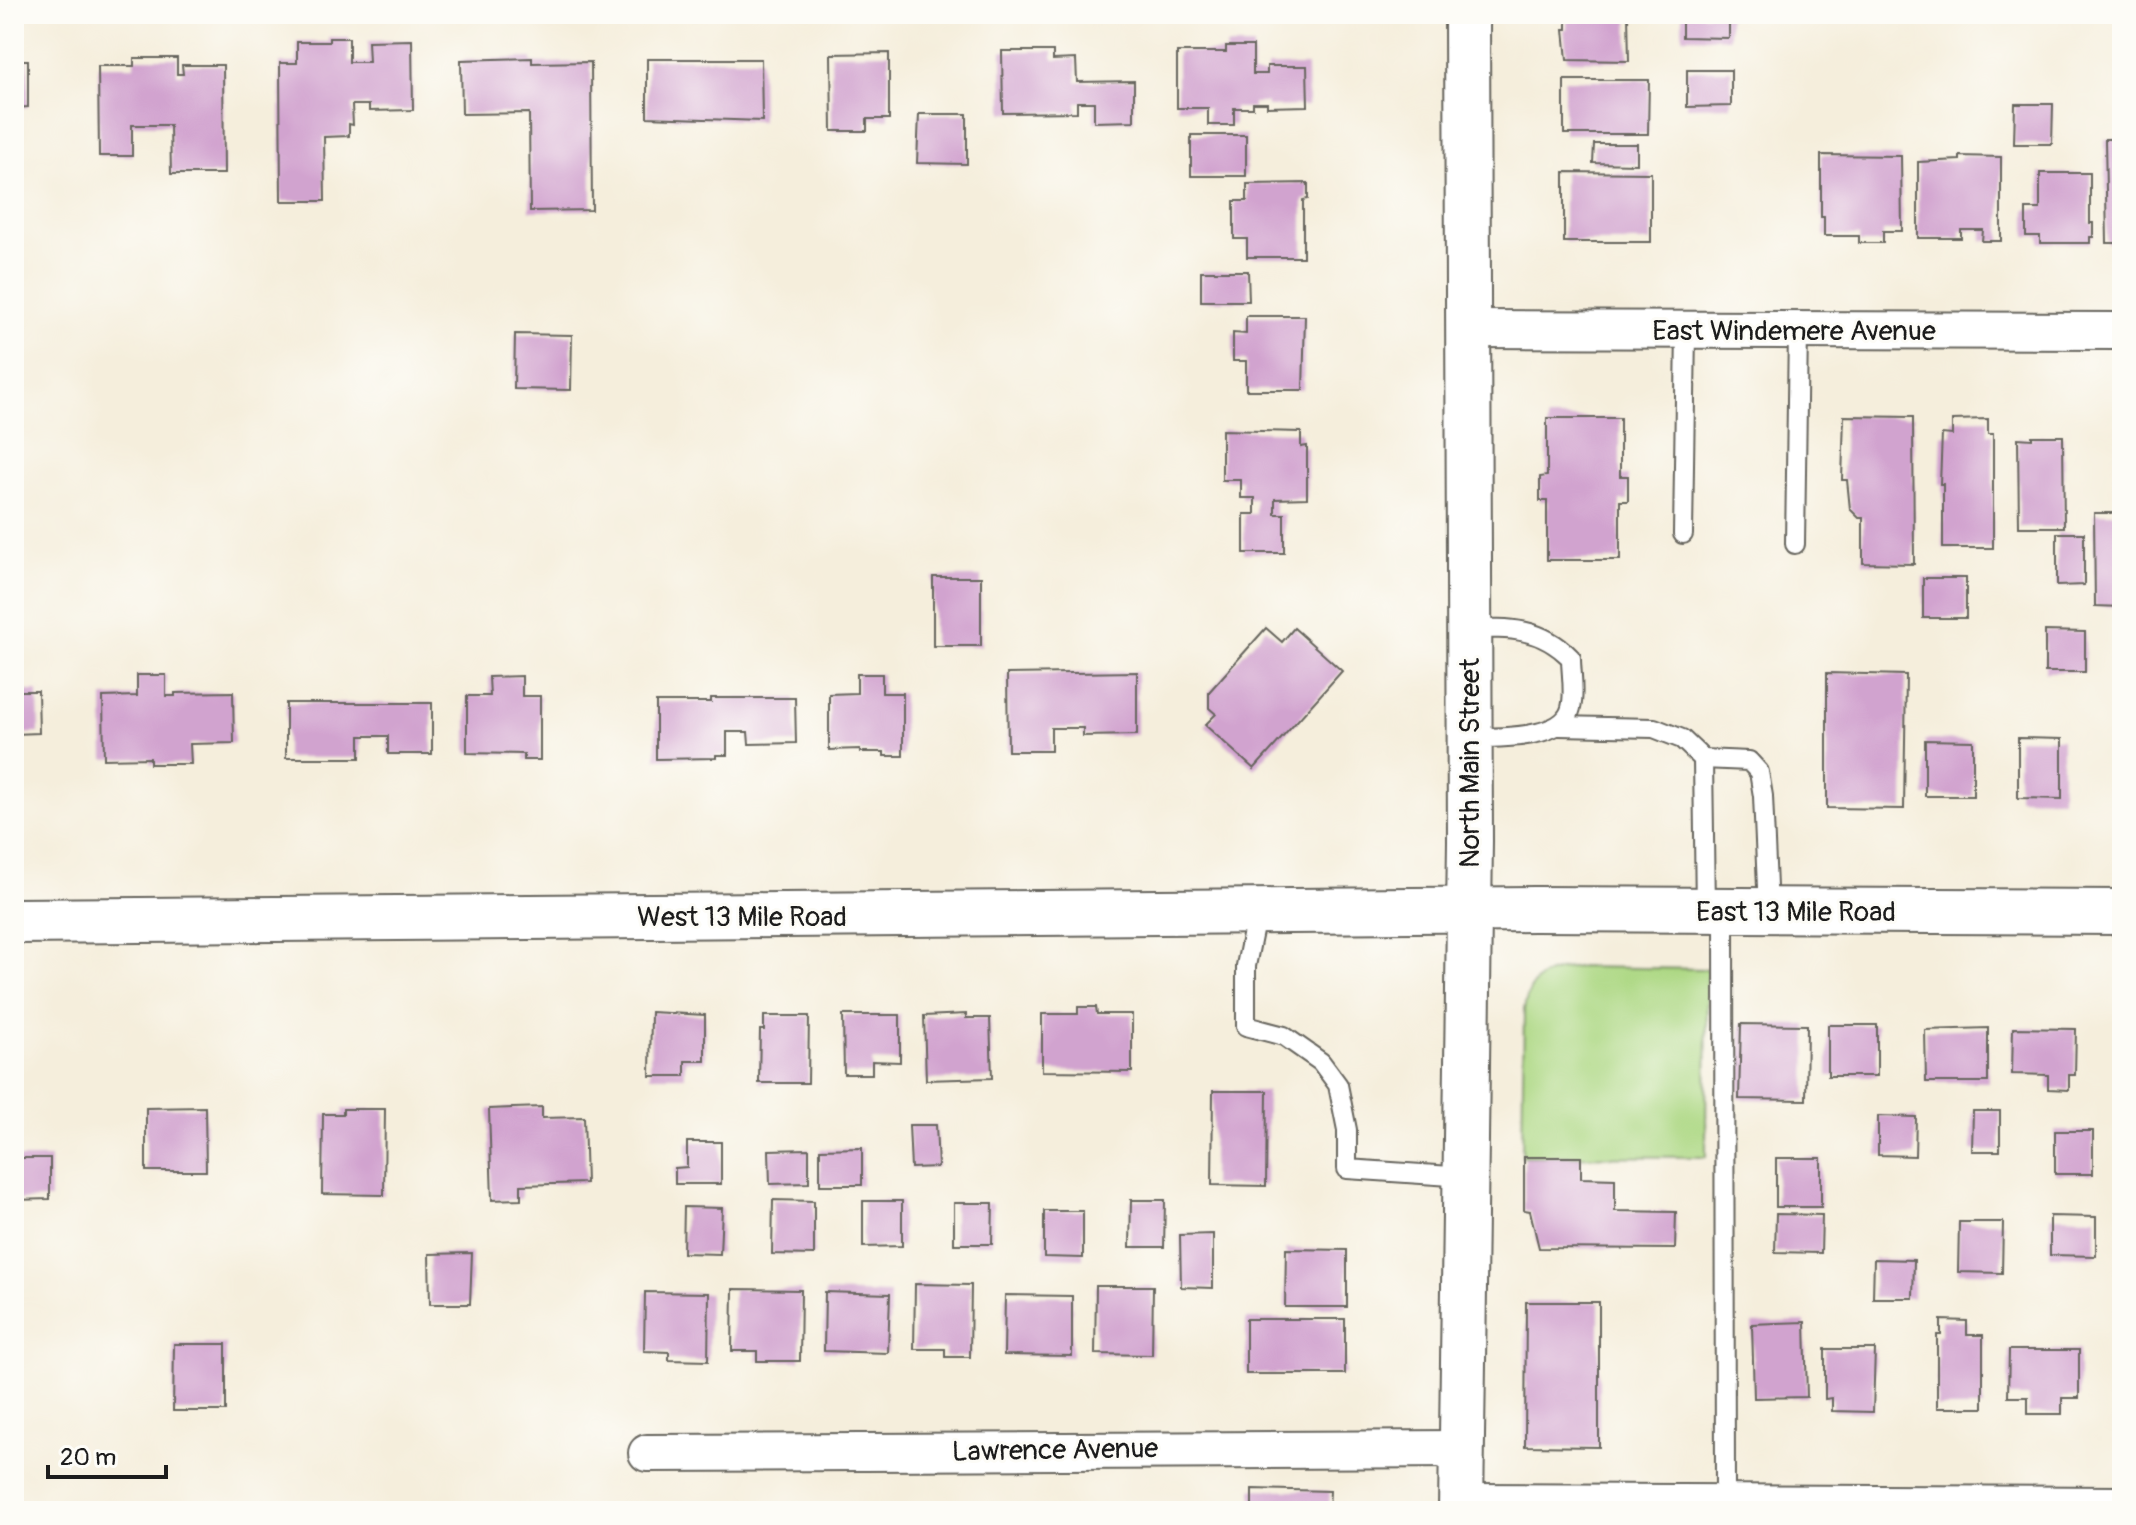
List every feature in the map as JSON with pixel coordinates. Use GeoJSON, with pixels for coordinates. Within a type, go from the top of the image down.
{"type":"FeatureCollection","features":[{"type":"Feature","properties":{"kind":"main road","name":"North Main Street"},"geometry":{"type":"LineString","coordinates":[[1461,1506],[1469,910],[1467,14]]}},
{"type":"Feature","properties":{"kind":"main road","name":"East 13 Mile Road"},"geometry":{"type":"LineString","coordinates":[[1469,910],[2122,912]]}},
{"type":"Feature","properties":{"kind":"main road","name":"West 13 Mile Road"},"geometry":{"type":"LineString","coordinates":[[14,921],[1469,910]]}},
{"type":"Feature","properties":{"kind":"street","name":"East Windemere Avenue"},"geometry":{"type":"LineString","coordinates":[[1467,329],[2122,331]]}},
{"type":"Feature","properties":{"kind":"street","name":"Lawrence Avenue"},"geometry":{"type":"LineString","coordinates":[[647,1453],[1462,1449]]}},
{"type":"Feature","properties":{"kind":"street"},"geometry":{"type":"LineString","coordinates":[[1461,1506],[2122,1505]]}},
{"type":"Feature","properties":{"kind":"lane"},"geometry":{"type":"LineString","coordinates":[[1683,534],[1686,330]]}},
{"type":"Feature","properties":{"kind":"lane"},"geometry":{"type":"LineString","coordinates":[[1795,544],[1798,330]]}},
{"type":"Feature","properties":{"kind":"lane"},"geometry":{"type":"LineString","coordinates":[[1469,629],[1519,628],[1559,646],[1571,658],[1571,710],[1559,726]]}},
{"type":"Feature","properties":{"kind":"lane"},"geometry":{"type":"LineString","coordinates":[[1469,738],[1519,737],[1559,726],[1654,728],[1682,739],[1703,759],[1749,761],[1759,772],[1763,796],[1768,910]]}},
{"type":"Feature","properties":{"kind":"lane"},"geometry":{"type":"LineString","coordinates":[[1703,759],[1714,911],[1725,1504]]}},
{"type":"Feature","properties":{"kind":"lane"},"geometry":{"type":"LineString","coordinates":[[1257,911],[1246,966],[1246,1026],[1284,1036],[1321,1062],[1338,1085],[1347,1130],[1347,1169],[1466,1177]]}},
{"type":"Feature","properties":{"kind":"green space"},"geometry":{"type":"Polygon","coordinates":[[[1577,967],[1707,969],[1706,1157],[1522,1156],[1524,1010],[1527,998],[1530,989],[1541,977],[1577,967]]]}},
{"type":"Feature","properties":{"kind":"building"},"geometry":{"type":"Polygon","coordinates":[[[1567,14],[1628,14],[1629,61],[1567,60],[1564,29],[1567,29],[1567,14]]]}},
{"type":"Feature","properties":{"kind":"building"},"geometry":{"type":"Polygon","coordinates":[[[1682,14],[1729,14],[1729,38],[1682,37],[1682,14]]]}},
{"type":"Feature","properties":{"kind":"building"},"geometry":{"type":"Polygon","coordinates":[[[329,38],[349,38],[349,62],[369,62],[368,41],[412,40],[413,110],[369,111],[369,105],[352,105],[353,125],[349,124],[349,136],[324,137],[325,201],[281,201],[280,63],[297,63],[297,42],[329,42],[329,38]]]}},
{"type":"Feature","properties":{"kind":"building"},"geometry":{"type":"Polygon","coordinates":[[[1226,46],[1253,46],[1253,74],[1267,74],[1267,66],[1307,66],[1308,106],[1267,107],[1267,103],[1253,103],[1253,108],[1234,108],[1234,125],[1208,125],[1208,108],[1177,108],[1177,52],[1226,52],[1226,46]]]}},
{"type":"Feature","properties":{"kind":"building"},"geometry":{"type":"Polygon","coordinates":[[[1002,51],[1053,51],[1053,60],[1076,59],[1077,82],[1134,81],[1134,121],[1094,122],[1094,102],[1077,102],[1077,112],[1003,113],[1002,51]]]}},
{"type":"Feature","properties":{"kind":"building"},"geometry":{"type":"Polygon","coordinates":[[[889,53],[889,119],[867,119],[867,131],[832,131],[831,54],[889,53]]]}},
{"type":"Feature","properties":{"kind":"building"},"geometry":{"type":"Polygon","coordinates":[[[134,58],[177,58],[177,74],[183,74],[182,65],[223,65],[224,174],[171,174],[170,125],[132,125],[132,156],[99,156],[98,66],[134,66],[134,58]]]}},
{"type":"Feature","properties":{"kind":"building"},"geometry":{"type":"Polygon","coordinates":[[[532,58],[532,63],[591,62],[592,210],[530,211],[529,113],[462,114],[461,60],[532,58]]]}},
{"type":"Feature","properties":{"kind":"building"},"geometry":{"type":"Polygon","coordinates":[[[647,59],[761,59],[762,121],[647,117],[647,59]]]}},
{"type":"Feature","properties":{"kind":"building"},"geometry":{"type":"Polygon","coordinates":[[[14,60],[28,60],[28,107],[14,108],[14,60]]]}},
{"type":"Feature","properties":{"kind":"building"},"geometry":{"type":"Polygon","coordinates":[[[1687,70],[1731,70],[1731,106],[1687,107],[1687,70]]]}},
{"type":"Feature","properties":{"kind":"building"},"geometry":{"type":"Polygon","coordinates":[[[1564,80],[1649,80],[1648,134],[1564,134],[1564,80]]]}},
{"type":"Feature","properties":{"kind":"building"},"geometry":{"type":"Polygon","coordinates":[[[2015,104],[2053,104],[2052,144],[2014,144],[2015,104]]]}},
{"type":"Feature","properties":{"kind":"building"},"geometry":{"type":"Polygon","coordinates":[[[919,114],[967,114],[967,164],[917,163],[919,114]]]}},
{"type":"Feature","properties":{"kind":"building"},"geometry":{"type":"Polygon","coordinates":[[[1191,135],[1246,135],[1246,176],[1191,176],[1191,135]]]}},
{"type":"Feature","properties":{"kind":"building"},"geometry":{"type":"Polygon","coordinates":[[[2105,139],[2122,139],[2122,243],[2107,243],[2105,139]]]}},
{"type":"Feature","properties":{"kind":"building"},"geometry":{"type":"Polygon","coordinates":[[[1594,144],[1637,144],[1637,164],[1593,163],[1594,144]]]}},
{"type":"Feature","properties":{"kind":"building"},"geometry":{"type":"Polygon","coordinates":[[[1821,155],[1901,156],[1902,231],[1883,231],[1883,243],[1859,243],[1859,236],[1824,236],[1821,155]]]}},
{"type":"Feature","properties":{"kind":"building"},"geometry":{"type":"Polygon","coordinates":[[[1960,156],[2001,157],[2001,241],[1982,241],[1983,230],[1961,230],[1961,238],[1918,238],[1918,162],[1960,160],[1960,156]]]}},
{"type":"Feature","properties":{"kind":"building"},"geometry":{"type":"Polygon","coordinates":[[[1564,172],[1651,173],[1651,242],[1564,242],[1564,172]]]}},
{"type":"Feature","properties":{"kind":"building"},"geometry":{"type":"Polygon","coordinates":[[[2040,173],[2090,173],[2093,237],[2090,237],[2090,243],[2040,243],[2040,236],[2026,236],[2026,209],[2040,209],[2040,173]]]}},
{"type":"Feature","properties":{"kind":"building"},"geometry":{"type":"Polygon","coordinates":[[[1308,183],[1308,199],[1303,200],[1303,257],[1247,257],[1247,239],[1234,239],[1234,201],[1247,201],[1247,184],[1308,183]]]}},
{"type":"Feature","properties":{"kind":"building"},"geometry":{"type":"Polygon","coordinates":[[[1201,271],[1248,271],[1249,301],[1201,301],[1201,271]]]}},
{"type":"Feature","properties":{"kind":"building"},"geometry":{"type":"Polygon","coordinates":[[[1246,316],[1305,316],[1303,390],[1246,390],[1246,361],[1233,361],[1233,333],[1246,334],[1246,316]]]}},
{"type":"Feature","properties":{"kind":"building"},"geometry":{"type":"Polygon","coordinates":[[[515,334],[572,335],[571,390],[514,389],[515,334]]]}},
{"type":"Feature","properties":{"kind":"building"},"geometry":{"type":"Polygon","coordinates":[[[1844,416],[1913,417],[1914,564],[1863,563],[1863,518],[1850,509],[1847,480],[1842,480],[1844,416]]]}},
{"type":"Feature","properties":{"kind":"building"},"geometry":{"type":"Polygon","coordinates":[[[1547,418],[1620,418],[1620,476],[1628,476],[1628,501],[1620,501],[1620,560],[1547,560],[1547,501],[1540,501],[1540,477],[1547,476],[1547,418]]]}},
{"type":"Feature","properties":{"kind":"building"},"geometry":{"type":"Polygon","coordinates":[[[1988,419],[1988,434],[1993,434],[1993,548],[1943,548],[1943,484],[1940,484],[1942,434],[1952,435],[1952,420],[1988,419]]]}},
{"type":"Feature","properties":{"kind":"building"},"geometry":{"type":"Polygon","coordinates":[[[1222,430],[1301,432],[1301,447],[1307,446],[1307,498],[1275,499],[1275,514],[1284,514],[1284,553],[1244,553],[1244,514],[1255,514],[1255,498],[1241,498],[1241,480],[1222,480],[1222,430]]]}},
{"type":"Feature","properties":{"kind":"building"},"geometry":{"type":"Polygon","coordinates":[[[2032,436],[2063,436],[2064,527],[2019,527],[2018,438],[2032,439],[2032,436]]]}},
{"type":"Feature","properties":{"kind":"building"},"geometry":{"type":"Polygon","coordinates":[[[2094,513],[2122,513],[2122,607],[2095,606],[2094,513]]]}},
{"type":"Feature","properties":{"kind":"building"},"geometry":{"type":"Polygon","coordinates":[[[2057,533],[2084,533],[2084,585],[2057,586],[2057,533]]]}},
{"type":"Feature","properties":{"kind":"building"},"geometry":{"type":"Polygon","coordinates":[[[933,577],[981,577],[981,646],[933,646],[933,577]]]}},
{"type":"Feature","properties":{"kind":"building"},"geometry":{"type":"Polygon","coordinates":[[[1923,578],[1966,578],[1966,618],[1923,618],[1923,578]]]}},
{"type":"Feature","properties":{"kind":"building"},"geometry":{"type":"Polygon","coordinates":[[[1266,628],[1282,642],[1294,628],[1342,671],[1254,769],[1205,725],[1216,714],[1209,708],[1209,692],[1266,628]]]}},
{"type":"Feature","properties":{"kind":"building"},"geometry":{"type":"Polygon","coordinates":[[[2045,631],[2085,632],[2085,672],[2045,672],[2045,631]]]}},
{"type":"Feature","properties":{"kind":"building"},"geometry":{"type":"Polygon","coordinates":[[[1137,672],[1137,735],[1083,736],[1083,728],[1051,728],[1051,751],[1008,751],[1007,674],[1137,672]]]}},
{"type":"Feature","properties":{"kind":"building"},"geometry":{"type":"Polygon","coordinates":[[[1827,673],[1906,675],[1904,809],[1827,808],[1827,673]]]}},
{"type":"Feature","properties":{"kind":"building"},"geometry":{"type":"Polygon","coordinates":[[[857,674],[882,674],[882,693],[903,693],[903,756],[884,756],[884,752],[860,752],[860,749],[829,750],[829,694],[857,693],[857,674]]]}},
{"type":"Feature","properties":{"kind":"building"},"geometry":{"type":"Polygon","coordinates":[[[137,675],[166,675],[166,696],[175,696],[175,693],[233,692],[234,743],[190,744],[191,764],[150,764],[150,758],[104,759],[103,697],[137,696],[137,675]]]}},
{"type":"Feature","properties":{"kind":"building"},"geometry":{"type":"Polygon","coordinates":[[[522,676],[522,696],[540,696],[540,760],[524,760],[524,754],[467,753],[467,696],[490,696],[489,677],[522,676]]]}},
{"type":"Feature","properties":{"kind":"building"},"geometry":{"type":"Polygon","coordinates":[[[14,691],[38,691],[39,733],[14,734],[14,691]]]}},
{"type":"Feature","properties":{"kind":"building"},"geometry":{"type":"Polygon","coordinates":[[[711,698],[795,698],[796,743],[749,744],[748,732],[727,732],[727,755],[656,759],[656,702],[711,702],[711,698]]]}},
{"type":"Feature","properties":{"kind":"building"},"geometry":{"type":"Polygon","coordinates":[[[286,703],[432,703],[432,754],[388,754],[388,736],[360,736],[360,758],[286,758],[286,703]]]}},
{"type":"Feature","properties":{"kind":"building"},"geometry":{"type":"Polygon","coordinates":[[[2018,738],[2062,739],[2062,799],[2018,798],[2018,738]]]}},
{"type":"Feature","properties":{"kind":"building"},"geometry":{"type":"Polygon","coordinates":[[[1925,740],[1973,741],[1973,796],[1925,796],[1925,740]]]}},
{"type":"Feature","properties":{"kind":"building"},"geometry":{"type":"Polygon","coordinates":[[[1078,1007],[1096,1007],[1097,1014],[1132,1014],[1132,1072],[1042,1071],[1042,1014],[1078,1014],[1078,1007]]]}},
{"type":"Feature","properties":{"kind":"building"},"geometry":{"type":"Polygon","coordinates":[[[651,1012],[705,1015],[705,1061],[685,1061],[685,1076],[650,1076],[651,1012]]]}},
{"type":"Feature","properties":{"kind":"building"},"geometry":{"type":"Polygon","coordinates":[[[2117,1013],[2122,1013],[2122,1075],[2117,1075],[2117,1013]]]}},
{"type":"Feature","properties":{"kind":"building"},"geometry":{"type":"Polygon","coordinates":[[[966,1014],[966,1018],[990,1018],[992,1078],[926,1080],[924,1016],[966,1014]]]}},
{"type":"Feature","properties":{"kind":"building"},"geometry":{"type":"Polygon","coordinates":[[[843,1015],[900,1015],[900,1062],[872,1061],[872,1074],[844,1074],[843,1015]]]}},
{"type":"Feature","properties":{"kind":"building"},"geometry":{"type":"Polygon","coordinates":[[[764,1016],[809,1016],[808,1083],[759,1083],[760,1030],[764,1030],[764,1016]]]}},
{"type":"Feature","properties":{"kind":"building"},"geometry":{"type":"Polygon","coordinates":[[[1741,1024],[1807,1025],[1806,1100],[1739,1099],[1741,1024]]]}},
{"type":"Feature","properties":{"kind":"building"},"geometry":{"type":"Polygon","coordinates":[[[1828,1025],[1877,1025],[1877,1076],[1828,1076],[1828,1025]]]}},
{"type":"Feature","properties":{"kind":"building"},"geometry":{"type":"Polygon","coordinates":[[[1988,1028],[1988,1082],[1926,1082],[1925,1030],[1988,1028]]]}},
{"type":"Feature","properties":{"kind":"building"},"geometry":{"type":"Polygon","coordinates":[[[2013,1028],[2076,1029],[2075,1075],[2069,1075],[2069,1090],[2048,1089],[2048,1075],[2012,1074],[2013,1028]]]}},
{"type":"Feature","properties":{"kind":"building"},"geometry":{"type":"Polygon","coordinates":[[[1213,1091],[1267,1091],[1266,1186],[1212,1185],[1213,1091]]]}},
{"type":"Feature","properties":{"kind":"building"},"geometry":{"type":"Polygon","coordinates":[[[205,1107],[206,1171],[146,1171],[146,1108],[205,1107]]]}},
{"type":"Feature","properties":{"kind":"building"},"geometry":{"type":"Polygon","coordinates":[[[542,1107],[542,1118],[584,1117],[586,1183],[521,1185],[521,1199],[492,1200],[489,1109],[542,1107]]]}},
{"type":"Feature","properties":{"kind":"building"},"geometry":{"type":"Polygon","coordinates":[[[343,1109],[385,1109],[384,1195],[322,1194],[323,1114],[343,1114],[343,1109]]]}},
{"type":"Feature","properties":{"kind":"building"},"geometry":{"type":"Polygon","coordinates":[[[1973,1111],[2000,1111],[2000,1151],[1972,1151],[1973,1111]]]}},
{"type":"Feature","properties":{"kind":"building"},"geometry":{"type":"Polygon","coordinates":[[[1878,1116],[1916,1117],[1915,1156],[1878,1155],[1878,1116]]]}},
{"type":"Feature","properties":{"kind":"building"},"geometry":{"type":"Polygon","coordinates":[[[909,1125],[936,1125],[938,1167],[911,1168],[909,1125]]]}},
{"type":"Feature","properties":{"kind":"building"},"geometry":{"type":"Polygon","coordinates":[[[2055,1131],[2093,1131],[2093,1174],[2055,1174],[2055,1131]]]}},
{"type":"Feature","properties":{"kind":"building"},"geometry":{"type":"Polygon","coordinates":[[[687,1142],[721,1142],[721,1184],[675,1184],[675,1168],[687,1167],[687,1142]]]}},
{"type":"Feature","properties":{"kind":"building"},"geometry":{"type":"Polygon","coordinates":[[[862,1148],[862,1185],[820,1185],[820,1149],[862,1148]]]}},
{"type":"Feature","properties":{"kind":"building"},"geometry":{"type":"Polygon","coordinates":[[[809,1149],[809,1183],[770,1184],[769,1150],[809,1149]]]}},
{"type":"Feature","properties":{"kind":"building"},"geometry":{"type":"Polygon","coordinates":[[[1524,1157],[1581,1157],[1581,1178],[1615,1179],[1615,1211],[1676,1212],[1675,1249],[1539,1248],[1530,1211],[1524,1210],[1524,1157]]]}},
{"type":"Feature","properties":{"kind":"building"},"geometry":{"type":"Polygon","coordinates":[[[14,1158],[50,1158],[50,1199],[14,1200],[14,1158]]]}},
{"type":"Feature","properties":{"kind":"building"},"geometry":{"type":"Polygon","coordinates":[[[1776,1158],[1821,1158],[1821,1207],[1776,1207],[1776,1158]]]}},
{"type":"Feature","properties":{"kind":"building"},"geometry":{"type":"Polygon","coordinates":[[[773,1200],[814,1201],[814,1255],[772,1254],[773,1200]]]}},
{"type":"Feature","properties":{"kind":"building"},"geometry":{"type":"Polygon","coordinates":[[[1131,1200],[1165,1200],[1164,1247],[1130,1247],[1131,1200]]]}},
{"type":"Feature","properties":{"kind":"building"},"geometry":{"type":"Polygon","coordinates":[[[863,1201],[902,1201],[902,1246],[863,1247],[863,1201]]]}},
{"type":"Feature","properties":{"kind":"building"},"geometry":{"type":"Polygon","coordinates":[[[954,1203],[993,1203],[992,1244],[954,1244],[954,1203]]]}},
{"type":"Feature","properties":{"kind":"building"},"geometry":{"type":"Polygon","coordinates":[[[684,1207],[722,1208],[720,1254],[683,1253],[684,1207]]]}},
{"type":"Feature","properties":{"kind":"building"},"geometry":{"type":"Polygon","coordinates":[[[1044,1211],[1083,1211],[1083,1258],[1044,1257],[1044,1211]]]}},
{"type":"Feature","properties":{"kind":"building"},"geometry":{"type":"Polygon","coordinates":[[[1776,1214],[1822,1215],[1821,1253],[1775,1252],[1776,1214]]]}},
{"type":"Feature","properties":{"kind":"building"},"geometry":{"type":"Polygon","coordinates":[[[2050,1216],[2096,1217],[2096,1256],[2050,1255],[2050,1216]]]}},
{"type":"Feature","properties":{"kind":"building"},"geometry":{"type":"Polygon","coordinates":[[[1959,1222],[2003,1222],[2002,1273],[1958,1272],[1959,1222]]]}},
{"type":"Feature","properties":{"kind":"building"},"geometry":{"type":"Polygon","coordinates":[[[1213,1234],[1213,1288],[1181,1287],[1180,1235],[1213,1234]]]}},
{"type":"Feature","properties":{"kind":"building"},"geometry":{"type":"Polygon","coordinates":[[[1286,1249],[1347,1250],[1347,1307],[1285,1307],[1286,1249]]]}},
{"type":"Feature","properties":{"kind":"building"},"geometry":{"type":"Polygon","coordinates":[[[472,1253],[470,1304],[430,1304],[429,1254],[472,1253]]]}},
{"type":"Feature","properties":{"kind":"building"},"geometry":{"type":"Polygon","coordinates":[[[1874,1259],[1914,1260],[1913,1298],[1873,1298],[1874,1259]]]}},
{"type":"Feature","properties":{"kind":"building"},"geometry":{"type":"Polygon","coordinates":[[[915,1284],[971,1285],[970,1357],[945,1357],[945,1349],[914,1349],[915,1284]]]}},
{"type":"Feature","properties":{"kind":"building"},"geometry":{"type":"Polygon","coordinates":[[[1096,1286],[1153,1286],[1152,1355],[1095,1354],[1096,1286]]]}},
{"type":"Feature","properties":{"kind":"building"},"geometry":{"type":"Polygon","coordinates":[[[733,1289],[801,1290],[800,1361],[757,1361],[757,1351],[732,1351],[733,1289]]]}},
{"type":"Feature","properties":{"kind":"building"},"geometry":{"type":"Polygon","coordinates":[[[645,1292],[709,1293],[708,1361],[669,1360],[669,1352],[644,1351],[645,1292]]]}},
{"type":"Feature","properties":{"kind":"building"},"geometry":{"type":"Polygon","coordinates":[[[825,1292],[890,1294],[888,1353],[824,1351],[825,1292]]]}},
{"type":"Feature","properties":{"kind":"building"},"geometry":{"type":"Polygon","coordinates":[[[1005,1295],[1072,1296],[1072,1356],[1004,1355],[1005,1295]]]}},
{"type":"Feature","properties":{"kind":"building"},"geometry":{"type":"Polygon","coordinates":[[[1526,1302],[1599,1302],[1599,1447],[1525,1446],[1526,1302]]]}},
{"type":"Feature","properties":{"kind":"building"},"geometry":{"type":"Polygon","coordinates":[[[1246,1319],[1345,1319],[1345,1374],[1246,1374],[1246,1319]]]}},
{"type":"Feature","properties":{"kind":"building"},"geometry":{"type":"Polygon","coordinates":[[[1941,1320],[1967,1321],[1967,1335],[1983,1335],[1983,1408],[1937,1408],[1937,1335],[1941,1335],[1941,1320]]]}},
{"type":"Feature","properties":{"kind":"building"},"geometry":{"type":"Polygon","coordinates":[[[1805,1322],[1807,1397],[1754,1398],[1752,1324],[1805,1322]]]}},
{"type":"Feature","properties":{"kind":"building"},"geometry":{"type":"Polygon","coordinates":[[[174,1344],[226,1344],[226,1411],[173,1411],[174,1344]]]}},
{"type":"Feature","properties":{"kind":"building"},"geometry":{"type":"Polygon","coordinates":[[[1825,1349],[1875,1349],[1873,1412],[1832,1411],[1832,1398],[1825,1399],[1825,1349]]]}},
{"type":"Feature","properties":{"kind":"building"},"geometry":{"type":"Polygon","coordinates":[[[2009,1350],[2079,1350],[2079,1398],[2062,1398],[2062,1414],[2028,1414],[2028,1397],[2008,1397],[2009,1350]]]}},
{"type":"Feature","properties":{"kind":"building"},"geometry":{"type":"Polygon","coordinates":[[[1252,1489],[1330,1491],[1329,1511],[1252,1511],[1252,1489]]]}}]}
